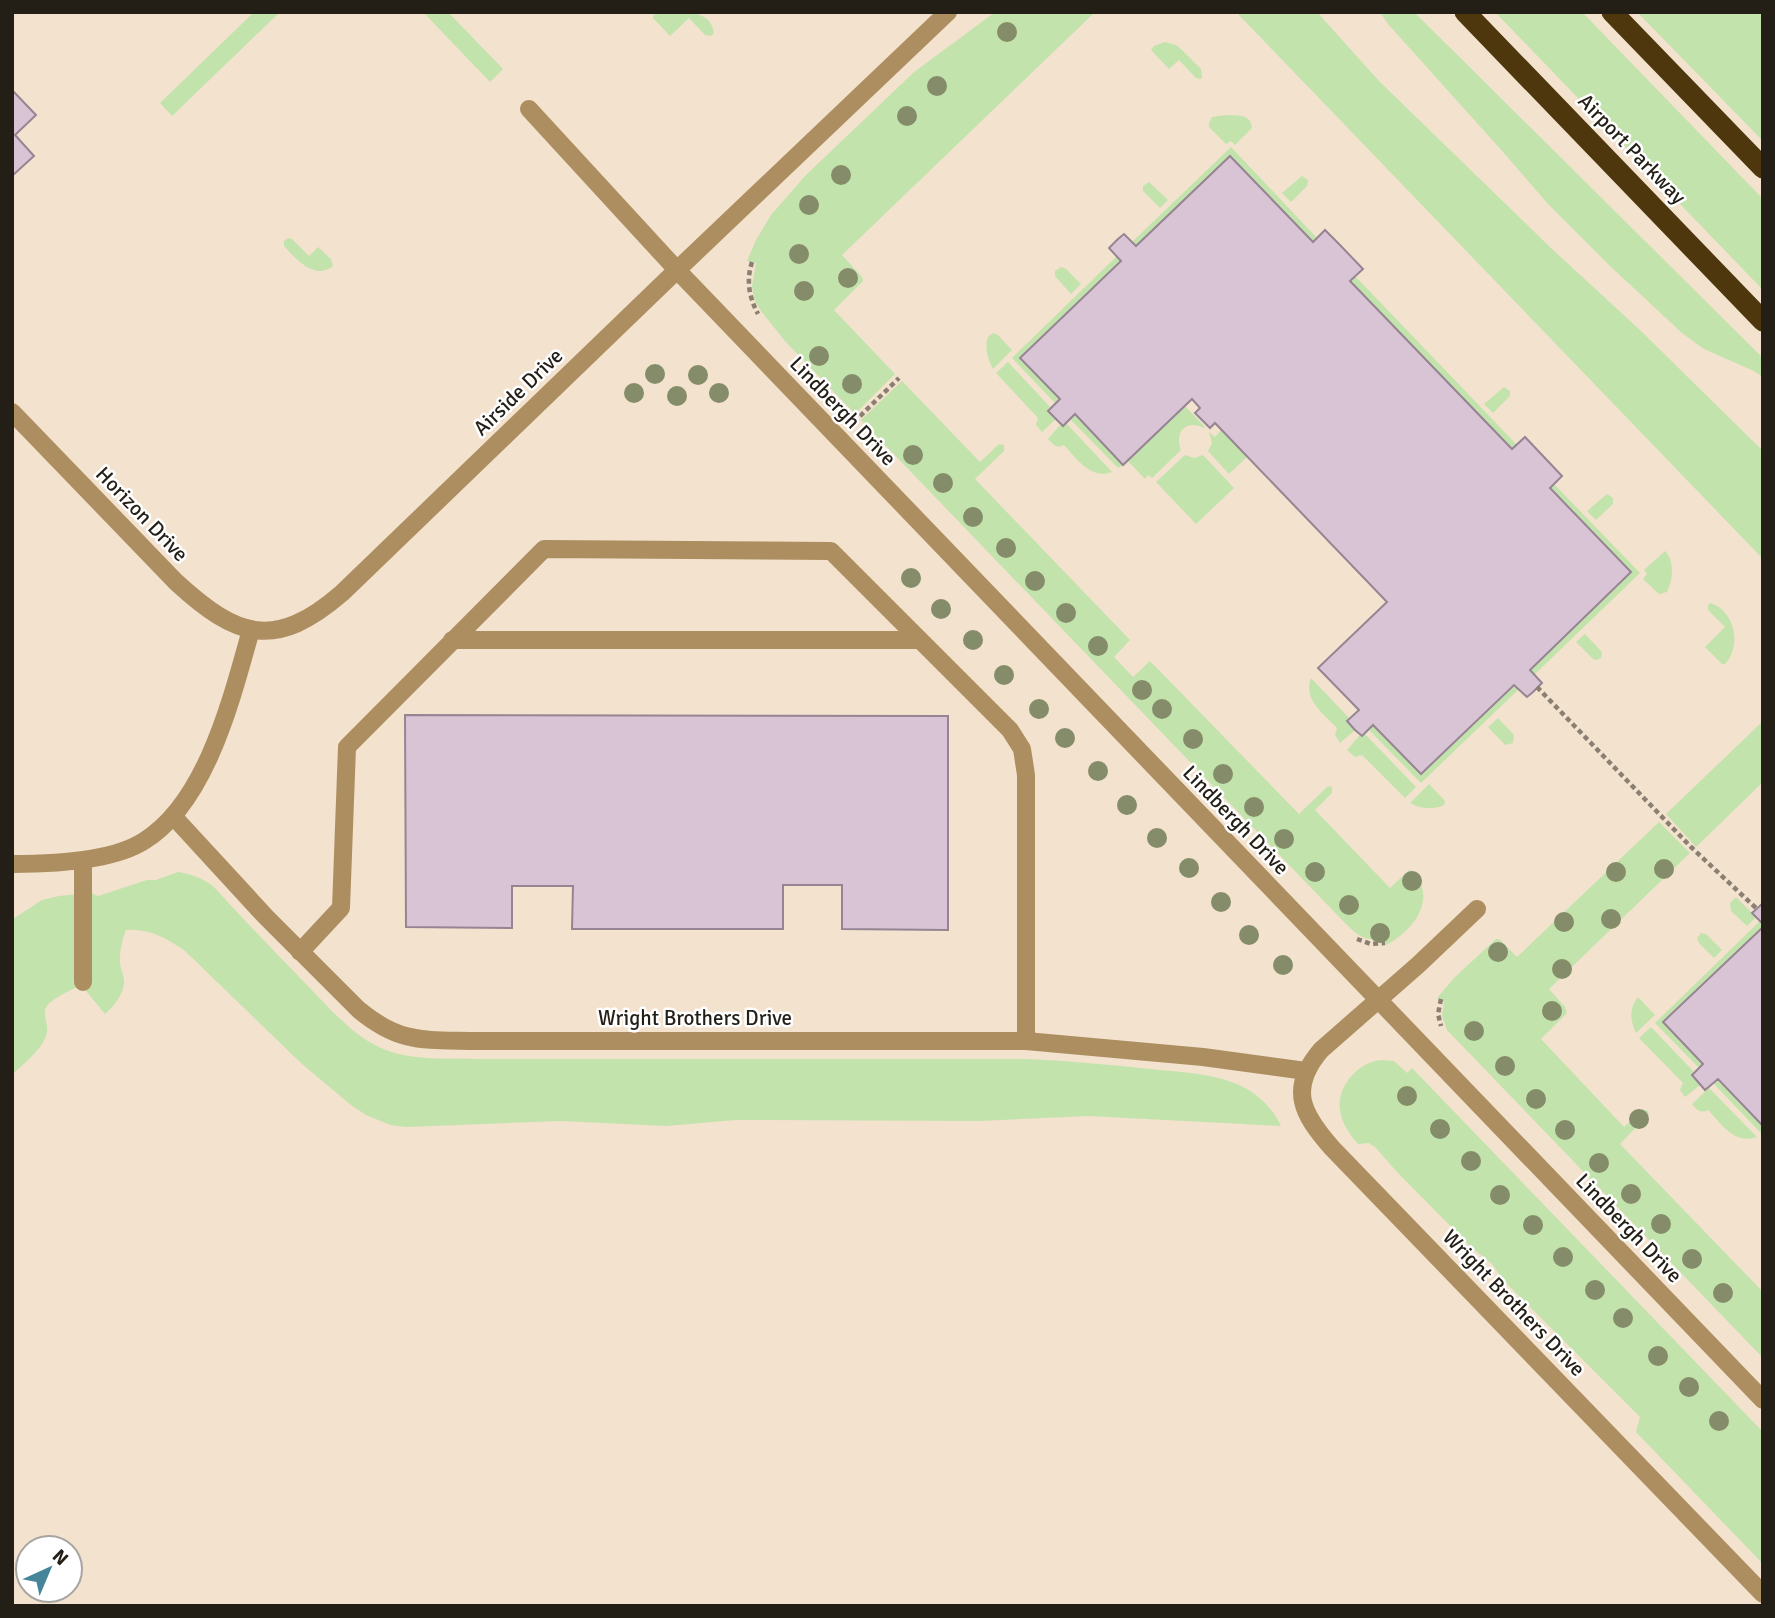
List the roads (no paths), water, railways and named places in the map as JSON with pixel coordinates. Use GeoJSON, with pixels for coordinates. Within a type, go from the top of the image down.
{"type":"FeatureCollection","features":[{"type":"Feature","properties":{"kind":"highway","name":"Airport Parkway"},"geometry":{"type":"LineString","coordinates":[[1465,12],[1763,321]]}},
{"type":"Feature","properties":{"kind":"highway"},"geometry":{"type":"LineString","coordinates":[[1612,12],[1763,169]]}},
{"type":"Feature","properties":{"kind":"street","name":"Airside Drive"},"geometry":{"type":"LineString","coordinates":[[251,630],[277,631],[314,615],[329,605],[948,12]]}},
{"type":"Feature","properties":{"kind":"street","name":"Lindbergh Drive"},"geometry":{"type":"LineString","coordinates":[[529,109],[677,270],[1763,1400]]}},
{"type":"Feature","properties":{"kind":"street","name":"Horizon Drive"},"geometry":{"type":"LineString","coordinates":[[12,412],[197,601],[231,623],[251,630]]}},
{"type":"Feature","properties":{"kind":"street"},"geometry":{"type":"LineString","coordinates":[[300,952],[341,908],[347,747],[544,549],[831,551],[1010,730],[1022,749],[1026,775],[1026,1041]]}},
{"type":"Feature","properties":{"kind":"street"},"geometry":{"type":"LineString","coordinates":[[12,864],[83,860],[122,851],[144,841],[162,827],[191,791],[217,738],[226,718],[251,630]]}},
{"type":"Feature","properties":{"kind":"street"},"geometry":{"type":"LineString","coordinates":[[452,640],[920,640]]}},
{"type":"Feature","properties":{"kind":"street","name":"Wright Brothers Drive"},"geometry":{"type":"LineString","coordinates":[[173,816],[337,990],[374,1023],[414,1038],[457,1041],[1026,1041],[1203,1057],[1306,1071],[1302,1088],[1303,1103],[1314,1128],[1763,1594]]}},
{"type":"Feature","properties":{"kind":"street"},"geometry":{"type":"LineString","coordinates":[[83,860],[83,982]]}},
{"type":"Feature","properties":{"kind":"street"},"geometry":{"type":"LineString","coordinates":[[1306,1071],[1321,1050],[1477,909]]}}]}
